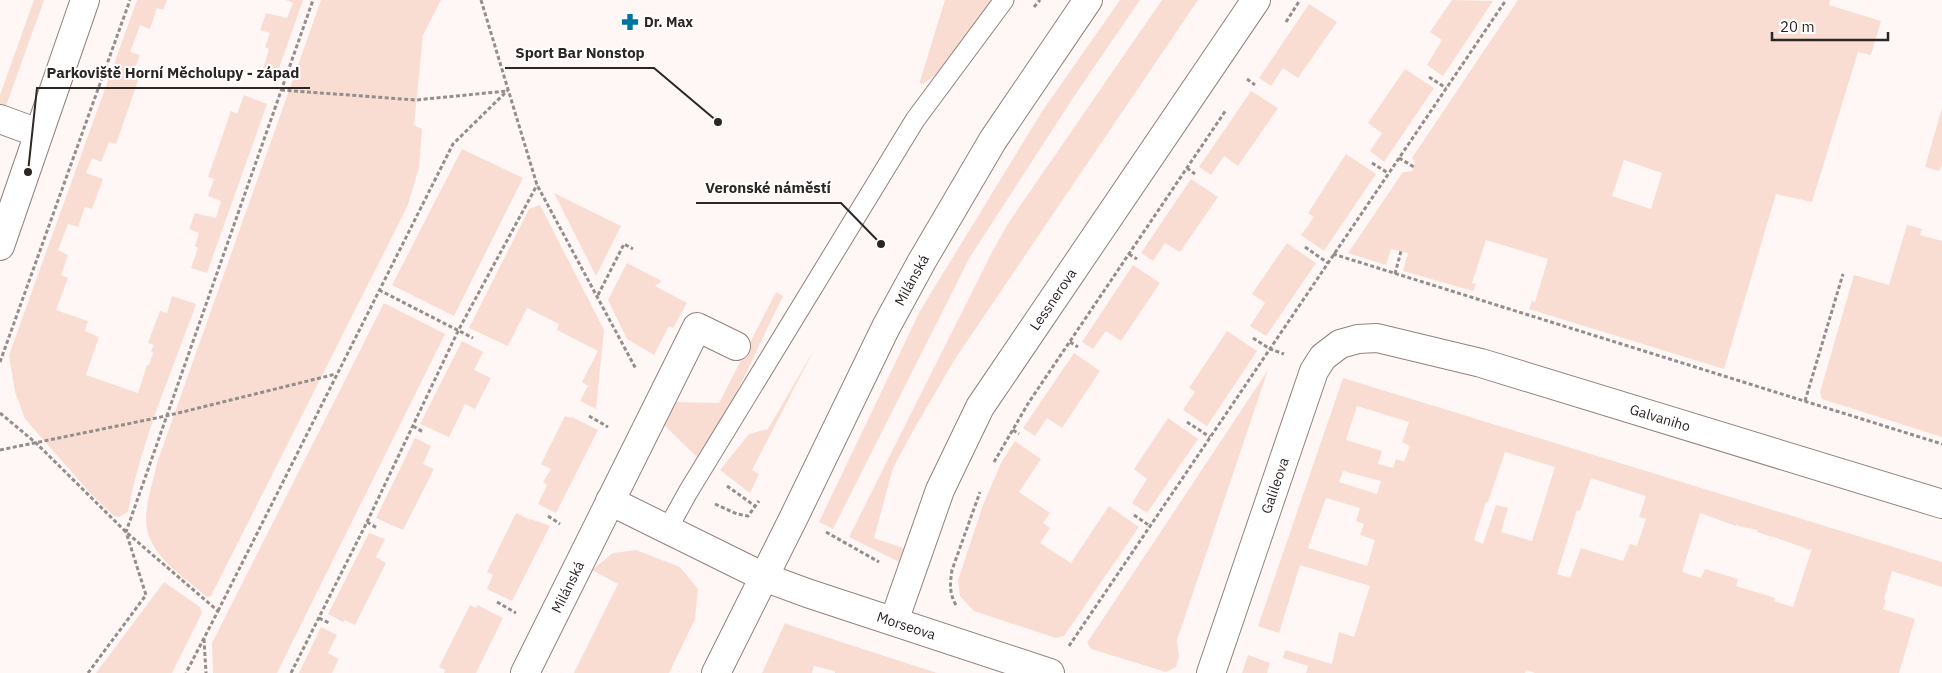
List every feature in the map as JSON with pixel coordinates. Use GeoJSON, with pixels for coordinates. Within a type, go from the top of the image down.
{"type":"FeatureCollection","features":[{"type":"Feature","properties":{"kind":"street"},"geometry":{"type":"LineString","coordinates":[[0,246],[85,0]]}},
{"type":"Feature","properties":{"kind":"street","name":"Milánská"},"geometry":{"type":"LineString","coordinates":[[716,673],[886,327],[922,261],[993,140],[1088,0]]}},
{"type":"Feature","properties":{"kind":"street","name":"Lessnerova"},"geometry":{"type":"LineString","coordinates":[[894,621],[940,490],[980,407],[1256,0]]}},
{"type":"Feature","properties":{"kind":"street"},"geometry":{"type":"LineString","coordinates":[[0,119],[38,133]]}},
{"type":"Feature","properties":{"kind":"street","name":"Milánská"},"geometry":{"type":"LineString","coordinates":[[526,673],[697,328],[736,346]]}},
{"type":"Feature","properties":{"kind":"street","name":"Galileova"},"geometry":{"type":"LineString","coordinates":[[1210,673],[1314,370],[1323,357],[1340,344],[1358,338],[1377,338]]}},
{"type":"Feature","properties":{"kind":"street","name":"Galvaniho"},"geometry":{"type":"LineString","coordinates":[[1377,338],[1481,363],[1942,504]]}},
{"type":"Feature","properties":{"kind":"street"},"geometry":{"type":"LineString","coordinates":[[610,501],[764,577]]}},
{"type":"Feature","properties":{"kind":"street","name":"Morseova"},"geometry":{"type":"LineString","coordinates":[[764,577],[807,594],[1050,673]]}},
{"type":"Feature","properties":{"kind":"lane"},"geometry":{"type":"LineString","coordinates":[[668,530],[688,492],[915,120],[1004,0]]}},
{"type":"Feature","properties":{"kind":"path"},"geometry":{"type":"LineString","coordinates":[[0,362],[130,0]]}},
{"type":"Feature","properties":{"kind":"path"},"geometry":{"type":"LineString","coordinates":[[88,673],[146,595],[126,532],[313,0]]}},
{"type":"Feature","properties":{"kind":"path"},"geometry":{"type":"LineString","coordinates":[[481,0],[537,185],[636,368],[632,377]]}},
{"type":"Feature","properties":{"kind":"path"},"geometry":{"type":"LineString","coordinates":[[1284,24],[1300,0]]}},
{"type":"Feature","properties":{"kind":"path"},"geometry":{"type":"LineString","coordinates":[[1066,650],[1505,0]]}},
{"type":"Feature","properties":{"kind":"path"},"geometry":{"type":"LineString","coordinates":[[1252,71],[1247,79],[1255,85]]}},
{"type":"Feature","properties":{"kind":"path"},"geometry":{"type":"LineString","coordinates":[[1430,77],[1446,88]]}},
{"type":"Feature","properties":{"kind":"path"},"geometry":{"type":"LineString","coordinates":[[281,90],[416,100],[508,90]]}},
{"type":"Feature","properties":{"kind":"path"},"geometry":{"type":"LineString","coordinates":[[186,673],[453,144],[508,90]]}},
{"type":"Feature","properties":{"kind":"path"},"geometry":{"type":"LineString","coordinates":[[994,463],[1030,402],[1230,104]]}},
{"type":"Feature","properties":{"kind":"path"},"geometry":{"type":"LineString","coordinates":[[1399,158],[1414,166]]}},
{"type":"Feature","properties":{"kind":"path"},"geometry":{"type":"LineString","coordinates":[[1372,163],[1388,173]]}},
{"type":"Feature","properties":{"kind":"path"},"geometry":{"type":"LineString","coordinates":[[1187,168],[1195,174]]}},
{"type":"Feature","properties":{"kind":"path"},"geometry":{"type":"LineString","coordinates":[[291,673],[367,522],[458,331],[537,185]]}},
{"type":"Feature","properties":{"kind":"path"},"geometry":{"type":"LineString","coordinates":[[597,296],[624,244],[633,249]]}},
{"type":"Feature","properties":{"kind":"path"},"geometry":{"type":"LineString","coordinates":[[1305,247],[1328,263]]}},
{"type":"Feature","properties":{"kind":"path"},"geometry":{"type":"LineString","coordinates":[[1395,274],[1402,251]]}},
{"type":"Feature","properties":{"kind":"path"},"geometry":{"type":"LineString","coordinates":[[1129,254],[1137,259]]}},
{"type":"Feature","properties":{"kind":"path"},"geometry":{"type":"LineString","coordinates":[[1333,254],[1942,444]]}},
{"type":"Feature","properties":{"kind":"path"},"geometry":{"type":"LineString","coordinates":[[1805,401],[1843,274]]}},
{"type":"Feature","properties":{"kind":"path"},"geometry":{"type":"LineString","coordinates":[[379,290],[473,338]]}},
{"type":"Feature","properties":{"kind":"path"},"geometry":{"type":"LineString","coordinates":[[1253,338],[1270,349]]}},
{"type":"Feature","properties":{"kind":"path"},"geometry":{"type":"LineString","coordinates":[[1070,342],[1078,347]]}},
{"type":"Feature","properties":{"kind":"path"},"geometry":{"type":"LineString","coordinates":[[0,450],[166,416],[337,374]]}},
{"type":"Feature","properties":{"kind":"path"},"geometry":{"type":"LineString","coordinates":[[0,413],[36,443],[126,532],[218,611]]}},
{"type":"Feature","properties":{"kind":"path"},"geometry":{"type":"LineString","coordinates":[[588,416],[608,426]]}},
{"type":"Feature","properties":{"kind":"path"},"geometry":{"type":"LineString","coordinates":[[603,435],[611,419]]}},
{"type":"Feature","properties":{"kind":"path"},"geometry":{"type":"LineString","coordinates":[[1187,422],[1210,437]]}},
{"type":"Feature","properties":{"kind":"path"},"geometry":{"type":"LineString","coordinates":[[413,426],[423,432]]}},
{"type":"Feature","properties":{"kind":"path"},"geometry":{"type":"LineString","coordinates":[[1013,430],[1019,434]]}},
{"type":"Feature","properties":{"kind":"path"},"geometry":{"type":"LineString","coordinates":[[959,610],[952,598],[950,582],[952,570],[981,488]]}},
{"type":"Feature","properties":{"kind":"path"},"geometry":{"type":"LineString","coordinates":[[1134,515],[1150,526]]}},
{"type":"Feature","properties":{"kind":"path"},"geometry":{"type":"LineString","coordinates":[[548,516],[560,524],[556,533]]}},
{"type":"Feature","properties":{"kind":"path"},"geometry":{"type":"LineString","coordinates":[[367,522],[377,528]]}},
{"type":"Feature","properties":{"kind":"path"},"geometry":{"type":"LineString","coordinates":[[497,602],[516,614],[520,604]]}},
{"type":"Feature","properties":{"kind":"path"},"geometry":{"type":"LineString","coordinates":[[319,618],[329,623]]}},
{"type":"Feature","properties":{"kind":"path"},"geometry":{"type":"LineString","coordinates":[[204,638],[206,673]]}},
{"type":"Feature","properties":{"kind":"shaded area"},"geometry":{"type":"Polygon","coordinates":[[[34,0],[44,0],[0,123],[0,95],[34,0]]]}},
{"type":"Feature","properties":{"kind":"shaded area"},"geometry":{"type":"Polygon","coordinates":[[[137,0],[167,0],[163,10],[157,8],[150,29],[140,25],[130,52],[140,55],[132,76],[139,78],[116,144],[109,142],[101,162],[92,158],[86,173],[103,179],[92,209],[85,207],[78,227],[68,224],[58,250],[68,255],[61,275],[68,278],[56,310],[88,321],[85,331],[99,337],[86,375],[138,393],[153,353],[151,351],[154,345],[148,343],[160,311],[167,313],[172,296],[196,304],[149,433],[128,512],[119,517],[114,516],[91,494],[25,419],[15,392],[9,355],[137,0]]]}},
{"type":"Feature","properties":{"kind":"shaded area"},"geometry":{"type":"Polygon","coordinates":[[[286,0],[303,0],[277,74],[263,69],[269,49],[265,47],[270,33],[260,30],[266,13],[287,18],[293,3],[286,0]]]}},
{"type":"Feature","properties":{"kind":"shaded area"},"geometry":{"type":"Polygon","coordinates":[[[321,0],[441,0],[423,35],[414,125],[422,129],[419,168],[407,207],[211,596],[207,597],[168,564],[152,544],[146,520],[148,499],[157,463],[321,0]]]}},
{"type":"Feature","properties":{"kind":"shaded area"},"geometry":{"type":"Polygon","coordinates":[[[945,0],[993,0],[937,74],[921,85],[920,81],[945,0]]]}},
{"type":"Feature","properties":{"kind":"shaded area"},"geometry":{"type":"Polygon","coordinates":[[[1120,0],[1140,0],[1075,95],[970,257],[833,529],[819,522],[920,311],[1043,110],[1120,0]]]}},
{"type":"Feature","properties":{"kind":"shaded area"},"geometry":{"type":"Polygon","coordinates":[[[1162,0],[1198,0],[955,359],[893,468],[874,538],[906,549],[899,562],[849,537],[993,250],[1009,222],[1162,0]]]}},
{"type":"Feature","properties":{"kind":"shaded area"},"geometry":{"type":"Polygon","coordinates":[[[1452,0],[1493,1],[1443,76],[1427,65],[1442,40],[1430,32],[1452,0]]]}},
{"type":"Feature","properties":{"kind":"shaded area"},"geometry":{"type":"Polygon","coordinates":[[[1518,0],[1830,0],[1829,5],[1881,21],[1871,55],[1858,52],[1812,202],[1776,194],[1724,369],[1529,309],[1532,301],[1535,302],[1548,259],[1486,240],[1472,283],[1476,284],[1473,291],[1403,271],[1408,253],[1391,249],[1386,265],[1348,253],[1403,172],[1412,171],[1415,162],[1412,158],[1518,0]],[[1624,160],[1612,196],[1651,209],[1662,173],[1624,160]]]}},
{"type":"Feature","properties":{"kind":"shaded area"},"geometry":{"type":"Polygon","coordinates":[[[1309,4],[1337,22],[1298,78],[1283,68],[1271,86],[1259,78],[1309,4]]]}},
{"type":"Feature","properties":{"kind":"shaded area"},"geometry":{"type":"Polygon","coordinates":[[[1405,69],[1434,88],[1384,162],[1370,151],[1382,133],[1368,123],[1405,69]]]}},
{"type":"Feature","properties":{"kind":"shaded area"},"geometry":{"type":"Polygon","coordinates":[[[1251,91],[1278,108],[1238,166],[1224,156],[1211,175],[1199,167],[1251,91]]]}},
{"type":"Feature","properties":{"kind":"shaded area"},"geometry":{"type":"Polygon","coordinates":[[[244,95],[267,104],[207,273],[191,268],[198,248],[195,246],[199,233],[189,229],[195,213],[216,218],[221,201],[208,196],[214,179],[208,177],[231,111],[237,114],[244,95]]]}},
{"type":"Feature","properties":{"kind":"shaded area"},"geometry":{"type":"Polygon","coordinates":[[[1942,108],[1942,165],[1939,171],[1925,167],[1942,108]]]}},
{"type":"Feature","properties":{"kind":"shaded area"},"geometry":{"type":"Polygon","coordinates":[[[462,149],[523,178],[454,316],[392,285],[462,149]]]}},
{"type":"Feature","properties":{"kind":"shaded area"},"geometry":{"type":"Polygon","coordinates":[[[1346,154],[1376,174],[1324,251],[1301,235],[1314,217],[1308,213],[1346,154]]]}},
{"type":"Feature","properties":{"kind":"shaded area"},"geometry":{"type":"Polygon","coordinates":[[[1191,179],[1218,197],[1180,252],[1165,243],[1153,261],[1141,253],[1191,179]]]}},
{"type":"Feature","properties":{"kind":"shaded area"},"geometry":{"type":"Polygon","coordinates":[[[554,193],[621,226],[596,276],[554,193]]]}},
{"type":"Feature","properties":{"kind":"shaded area"},"geometry":{"type":"Polygon","coordinates":[[[540,205],[604,330],[596,409],[580,401],[588,386],[582,382],[598,351],[557,330],[559,324],[527,308],[508,346],[469,328],[529,209],[540,205]]]}},
{"type":"Feature","properties":{"kind":"shaded area"},"geometry":{"type":"Polygon","coordinates":[[[1907,225],[1922,229],[1920,235],[1942,241],[1942,437],[1822,399],[1820,392],[1854,275],[1889,285],[1907,225]]]}},
{"type":"Feature","properties":{"kind":"shaded area"},"geometry":{"type":"Polygon","coordinates":[[[1287,243],[1316,263],[1266,336],[1250,326],[1265,303],[1252,294],[1287,243]]]}},
{"type":"Feature","properties":{"kind":"shaded area"},"geometry":{"type":"Polygon","coordinates":[[[627,263],[662,281],[655,286],[687,303],[673,328],[669,326],[654,355],[627,339],[608,300],[627,263]]]}},
{"type":"Feature","properties":{"kind":"shaded area"},"geometry":{"type":"Polygon","coordinates":[[[1133,265],[1160,283],[1121,341],[1106,331],[1093,349],[1082,342],[1133,265]]]}},
{"type":"Feature","properties":{"kind":"shaded area"},"geometry":{"type":"Polygon","coordinates":[[[776,292],[783,296],[733,399],[697,457],[664,425],[675,402],[719,403],[776,292]]]}},
{"type":"Feature","properties":{"kind":"shaded area"},"geometry":{"type":"Polygon","coordinates":[[[384,303],[445,334],[277,673],[213,673],[212,643],[384,303]]]}},
{"type":"Feature","properties":{"kind":"shaded area"},"geometry":{"type":"Polygon","coordinates":[[[1227,331],[1257,351],[1207,426],[1183,410],[1195,392],[1189,388],[1227,331]]]}},
{"type":"Feature","properties":{"kind":"shaded area"},"geometry":{"type":"Polygon","coordinates":[[[462,341],[483,352],[474,370],[491,378],[475,409],[465,404],[449,437],[420,424],[462,341]]]}},
{"type":"Feature","properties":{"kind":"shaded area"},"geometry":{"type":"Polygon","coordinates":[[[815,348],[752,470],[759,474],[750,493],[720,470],[749,434],[768,429],[815,348]]]}},
{"type":"Feature","properties":{"kind":"shaded area"},"geometry":{"type":"Polygon","coordinates":[[[1074,353],[1100,371],[1062,428],[1047,418],[1035,436],[1023,428],[1074,353]]]}},
{"type":"Feature","properties":{"kind":"shaded area"},"geometry":{"type":"Polygon","coordinates":[[[1268,370],[1177,640],[1179,656],[1176,667],[1166,672],[1091,649],[1087,642],[1268,370]]]}},
{"type":"Feature","properties":{"kind":"shaded area"},"geometry":{"type":"Polygon","coordinates":[[[1343,378],[1942,562],[1942,587],[1892,571],[1883,609],[1915,619],[1899,673],[1535,673],[1526,670],[1525,673],[1306,673],[1308,666],[1283,658],[1285,650],[1332,664],[1339,632],[1354,637],[1370,586],[1300,565],[1279,633],[1258,626],[1343,378]],[[1357,406],[1346,440],[1382,451],[1378,464],[1393,468],[1396,459],[1404,462],[1410,446],[1402,442],[1409,422],[1357,406]],[[1505,452],[1488,502],[1486,502],[1474,540],[1483,544],[1496,505],[1508,508],[1501,532],[1532,541],[1555,467],[1505,452]],[[1343,471],[1339,482],[1377,494],[1381,481],[1343,471]],[[1591,478],[1580,511],[1577,510],[1557,574],[1570,578],[1581,548],[1623,561],[1630,544],[1637,546],[1646,519],[1639,517],[1646,496],[1591,478]],[[1326,498],[1308,548],[1367,566],[1375,540],[1360,535],[1364,524],[1356,521],[1360,508],[1326,498]],[[1700,513],[1682,572],[1701,578],[1705,569],[1738,579],[1736,586],[1775,598],[1774,601],[1793,607],[1812,548],[1810,550],[1757,532],[1758,530],[1738,526],[1737,524],[1736,526],[1700,513]]]}},
{"type":"Feature","properties":{"kind":"shaded area"},"geometry":{"type":"Polygon","coordinates":[[[565,416],[572,417],[598,430],[556,513],[538,504],[547,485],[543,482],[551,469],[541,464],[565,416]]]}},
{"type":"Feature","properties":{"kind":"shaded area"},"geometry":{"type":"Polygon","coordinates":[[[1168,418],[1198,439],[1147,513],[1132,503],[1147,479],[1134,469],[1168,418]]]}},
{"type":"Feature","properties":{"kind":"shaded area"},"geometry":{"type":"Polygon","coordinates":[[[415,438],[431,446],[423,464],[434,469],[403,530],[376,518],[415,438]]]}},
{"type":"Feature","properties":{"kind":"shaded area"},"geometry":{"type":"Polygon","coordinates":[[[1015,441],[1041,459],[1019,492],[1050,513],[1043,523],[1050,528],[1040,543],[1071,563],[1109,506],[1139,527],[1064,636],[1056,638],[974,611],[960,596],[958,580],[983,505],[1001,463],[1015,441]]]}},
{"type":"Feature","properties":{"kind":"shaded area"},"geometry":{"type":"Polygon","coordinates":[[[516,513],[530,520],[550,526],[512,601],[487,589],[493,575],[487,572],[516,513]]]}},
{"type":"Feature","properties":{"kind":"shaded area"},"geometry":{"type":"Polygon","coordinates":[[[369,533],[385,539],[376,557],[386,563],[355,625],[345,620],[343,622],[328,614],[369,533]]]}},
{"type":"Feature","properties":{"kind":"shaded area"},"geometry":{"type":"Polygon","coordinates":[[[636,550],[680,567],[698,589],[695,619],[669,673],[574,673],[618,584],[592,570],[613,553],[636,550]]]}},
{"type":"Feature","properties":{"kind":"shaded area"},"geometry":{"type":"Polygon","coordinates":[[[164,582],[200,607],[202,613],[172,673],[96,673],[164,582]]]}},
{"type":"Feature","properties":{"kind":"shaded area"},"geometry":{"type":"Polygon","coordinates":[[[470,605],[476,608],[477,605],[503,618],[476,673],[444,673],[445,670],[439,667],[470,605]]]}},
{"type":"Feature","properties":{"kind":"shaded area"},"geometry":{"type":"Polygon","coordinates":[[[785,623],[937,673],[835,673],[835,671],[814,666],[812,673],[762,673],[785,623]]]}},
{"type":"Feature","properties":{"kind":"shaded area"},"geometry":{"type":"Polygon","coordinates":[[[321,627],[337,635],[328,653],[339,659],[332,673],[299,673],[321,627]]]}},
{"type":"Feature","properties":{"kind":"shaded area"},"geometry":{"type":"Polygon","coordinates":[[[1248,655],[1270,663],[1267,673],[1242,673],[1248,655]]]}},
{"type":"Feature","properties":{"kind":"place","name":"Dr. Max"},"geometry":{"type":"Point","coordinates":[630,22]}},
{"type":"Feature","properties":{"kind":"place","name":"Sport Bar Nonstop"},"geometry":{"type":"Point","coordinates":[718,122]}},
{"type":"Feature","properties":{"kind":"place","name":"Parkoviště Horní Měcholupy - západ"},"geometry":{"type":"Point","coordinates":[28,172]}},
{"type":"Feature","properties":{"kind":"place","name":"Veronské náměstí"},"geometry":{"type":"Point","coordinates":[881,244]}}]}
